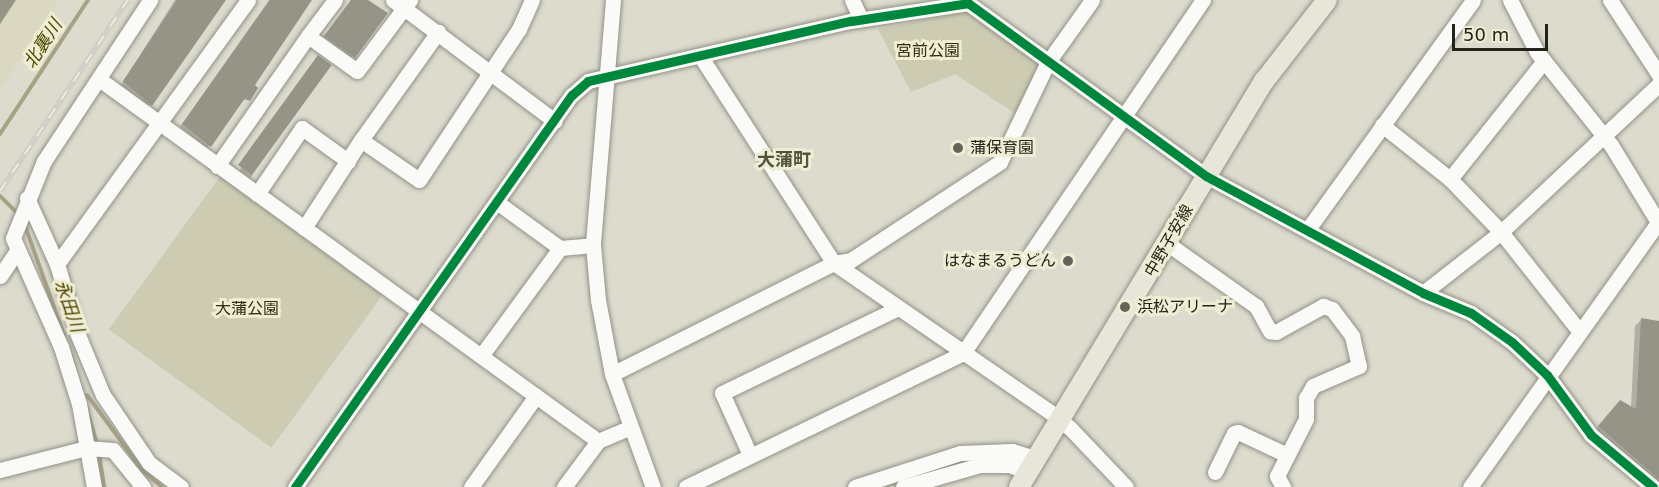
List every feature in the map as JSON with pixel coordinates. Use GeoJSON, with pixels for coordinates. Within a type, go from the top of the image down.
{"type":"FeatureCollection","features":[{"type":"Feature","properties":{"kind":"main road","name":"中野子安線"},"geometry":{"type":"LineString","coordinates":[[1029,473],[1265,80],[1327,0]]}},
{"type":"Feature","properties":{"kind":"street"},"geometry":{"type":"LineString","coordinates":[[94,487],[79,404],[61,347],[16,252],[14,233],[44,161],[150,0]]}},
{"type":"Feature","properties":{"kind":"street"},"geometry":{"type":"LineString","coordinates":[[57,264],[248,0]]}},
{"type":"Feature","properties":{"kind":"street"},"geometry":{"type":"LineString","coordinates":[[217,166],[334,0]]}},
{"type":"Feature","properties":{"kind":"street"},"geometry":{"type":"LineString","coordinates":[[361,140],[419,180],[491,72],[532,0]]}},
{"type":"Feature","properties":{"kind":"street"},"geometry":{"type":"LineString","coordinates":[[613,0],[593,245],[598,300],[612,374],[629,428],[653,487]]}},
{"type":"Feature","properties":{"kind":"street"},"geometry":{"type":"LineString","coordinates":[[852,0],[861,19]]}},
{"type":"Feature","properties":{"kind":"street"},"geometry":{"type":"LineString","coordinates":[[612,374],[834,263],[851,260],[1000,162],[1048,62],[1092,0]]}},
{"type":"Feature","properties":{"kind":"street"},"geometry":{"type":"LineString","coordinates":[[686,487],[750,455],[852,410],[963,353],[1123,113],[1203,0]]}},
{"type":"Feature","properties":{"kind":"street"},"geometry":{"type":"LineString","coordinates":[[1308,229],[1473,0]]}},
{"type":"Feature","properties":{"kind":"street"},"geometry":{"type":"LineString","coordinates":[[1470,487],[1547,375],[1659,222],[1611,145],[1602,138],[1544,61],[1510,0]]}},
{"type":"Feature","properties":{"kind":"street"},"geometry":{"type":"LineString","coordinates":[[1610,0],[1659,75]]}},
{"type":"Feature","properties":{"kind":"street"},"geometry":{"type":"LineString","coordinates":[[295,487],[555,121],[588,81],[861,19],[969,1],[1048,62],[1123,113],[1206,176],[1424,293],[1471,313],[1512,342],[1547,375],[1591,435],[1653,487]]}},
{"type":"Feature","properties":{"kind":"street"},"geometry":{"type":"LineString","coordinates":[[308,36],[357,71],[402,3],[555,121]]}},
{"type":"Feature","properties":{"kind":"street"},"geometry":{"type":"LineString","coordinates":[[303,228],[361,140],[438,32]]}},
{"type":"Feature","properties":{"kind":"street"},"geometry":{"type":"LineString","coordinates":[[701,57],[834,263],[1061,422],[1126,487]]}},
{"type":"Feature","properties":{"kind":"street"},"geometry":{"type":"LineString","coordinates":[[1450,179],[1544,61]]}},
{"type":"Feature","properties":{"kind":"street"},"geometry":{"type":"LineString","coordinates":[[99,79],[598,441]]}},
{"type":"Feature","properties":{"kind":"street"},"geometry":{"type":"LineString","coordinates":[[1424,293],[1501,232],[1659,84]]}},
{"type":"Feature","properties":{"kind":"street"},"geometry":{"type":"LineString","coordinates":[[1382,125],[1450,179],[1501,232],[1580,332]]}},
{"type":"Feature","properties":{"kind":"street"},"geometry":{"type":"LineString","coordinates":[[256,194],[302,128],[348,161]]}},
{"type":"Feature","properties":{"kind":"street"},"geometry":{"type":"LineString","coordinates":[[26,202],[57,264],[78,335],[103,395],[149,463],[181,487]]}},
{"type":"Feature","properties":{"kind":"street"},"geometry":{"type":"LineString","coordinates":[[498,202],[560,248],[593,245]]}},
{"type":"Feature","properties":{"kind":"street"},"geometry":{"type":"LineString","coordinates":[[1168,244],[1256,306],[1270,332],[1276,332],[1323,306],[1332,309],[1352,336],[1359,366],[1313,386],[1306,398],[1305,419],[1277,476],[1283,487]]}},
{"type":"Feature","properties":{"kind":"street"},"geometry":{"type":"LineString","coordinates":[[481,356],[560,248]]}},
{"type":"Feature","properties":{"kind":"street"},"geometry":{"type":"LineString","coordinates":[[0,276],[16,252]]}},
{"type":"Feature","properties":{"kind":"street"},"geometry":{"type":"LineString","coordinates":[[750,455],[722,393],[898,308]]}},
{"type":"Feature","properties":{"kind":"street"},"geometry":{"type":"LineString","coordinates":[[471,487],[536,396]]}},
{"type":"Feature","properties":{"kind":"street"},"geometry":{"type":"LineString","coordinates":[[564,487],[598,441],[629,428]]}},
{"type":"Feature","properties":{"kind":"street"},"geometry":{"type":"LineString","coordinates":[[1215,472],[1234,433],[1238,432],[1287,455]]}},
{"type":"Feature","properties":{"kind":"street"},"geometry":{"type":"LineString","coordinates":[[0,470],[86,448],[113,450],[143,487]]}},
{"type":"Feature","properties":{"kind":"street"},"geometry":{"type":"LineString","coordinates":[[855,487],[960,453],[1012,451],[1029,473]]}},
{"type":"Feature","properties":{"kind":"street"},"geometry":{"type":"LineString","coordinates":[[903,487],[980,465],[1009,465],[1029,473]]}},
{"type":"Feature","properties":{"kind":"shaded area"},"geometry":{"type":"Polygon","coordinates":[[[0,0],[59,0],[0,89],[0,0]]]}},
{"type":"Feature","properties":{"kind":"green space","name":"宮前公園"},"geometry":{"type":"Polygon","coordinates":[[[966,12],[1038,64],[1016,114],[955,74],[911,92],[878,29],[966,12]]]}},
{"type":"Feature","properties":{"kind":"green space","name":"大蒲公園"},"geometry":{"type":"Polygon","coordinates":[[[224,171],[387,289],[271,448],[109,330],[224,171]]]}},
{"type":"Feature","properties":{"kind":"building"},"geometry":{"type":"Polygon","coordinates":[[[0,0],[16,0],[0,24],[0,0]]]}},
{"type":"Feature","properties":{"kind":"building"},"geometry":{"type":"Polygon","coordinates":[[[177,0],[226,0],[152,106],[123,81],[177,0]]]}},
{"type":"Feature","properties":{"kind":"building"},"geometry":{"type":"Polygon","coordinates":[[[270,0],[312,0],[255,85],[258,88],[250,101],[245,98],[211,147],[182,124],[270,0]]]}},
{"type":"Feature","properties":{"kind":"building"},"geometry":{"type":"Polygon","coordinates":[[[351,0],[368,0],[388,13],[355,58],[324,36],[351,0]]]}},
{"type":"Feature","properties":{"kind":"building"},"geometry":{"type":"Polygon","coordinates":[[[318,55],[332,65],[252,175],[238,165],[318,55]]]}},
{"type":"Feature","properties":{"kind":"building"},"geometry":{"type":"Polygon","coordinates":[[[1641,318],[1659,321],[1659,479],[1598,426],[1620,400],[1636,409],[1641,318]]]}},
{"type":"Feature","properties":{"kind":"waterway","name":"北裏川"},"geometry":{"type":"LineString","coordinates":[[0,134],[88,0]]}},
{"type":"Feature","properties":{"kind":"waterway","name":"永田川"},"geometry":{"type":"LineString","coordinates":[[0,196],[18,214]]}},
{"type":"Feature","properties":{"kind":"waterway","name":"永田川"},"geometry":{"type":"LineString","coordinates":[[24,223],[64,335]]}},
{"type":"Feature","properties":{"kind":"waterway","name":"永田川"},"geometry":{"type":"LineString","coordinates":[[71,356],[97,444]]}},
{"type":"Feature","properties":{"kind":"waterway"},"geometry":{"type":"LineString","coordinates":[[87,395],[143,471],[162,487]]}},
{"type":"Feature","properties":{"kind":"waterway"},"geometry":{"type":"LineString","coordinates":[[99,454],[104,487]]}},
{"type":"Feature","properties":{"kind":"waterway"},"geometry":{"type":"LineString","coordinates":[[914,476],[970,460]]}},
{"type":"Feature","properties":{"kind":"waterway"},"geometry":{"type":"LineString","coordinates":[[880,487],[904,479]]}},
{"type":"Feature","properties":{"kind":"railway"},"geometry":{"type":"LineString","coordinates":[[0,191],[128,0]]}},
{"type":"Feature","properties":{"kind":"cycle path"},"geometry":{"type":"LineString","coordinates":[[295,487],[572,95],[588,81],[851,21],[968,3],[1206,176],[1423,293],[1471,313],[1512,342],[1547,375],[1591,435],[1653,487]]}},
{"type":"Feature","properties":{"kind":"place","name":"蒲保育園"},"geometry":{"type":"Point","coordinates":[958,148]}},
{"type":"Feature","properties":{"kind":"place","name":"はなまるうどん"},"geometry":{"type":"Point","coordinates":[1068,261]}},
{"type":"Feature","properties":{"kind":"place","name":"浜松アリーナ"},"geometry":{"type":"Point","coordinates":[1125,307]}},
{"type":"Feature","properties":{"kind":"district","name":"大蒲町"},"geometry":{"type":"Point","coordinates":[784,160]}}]}
